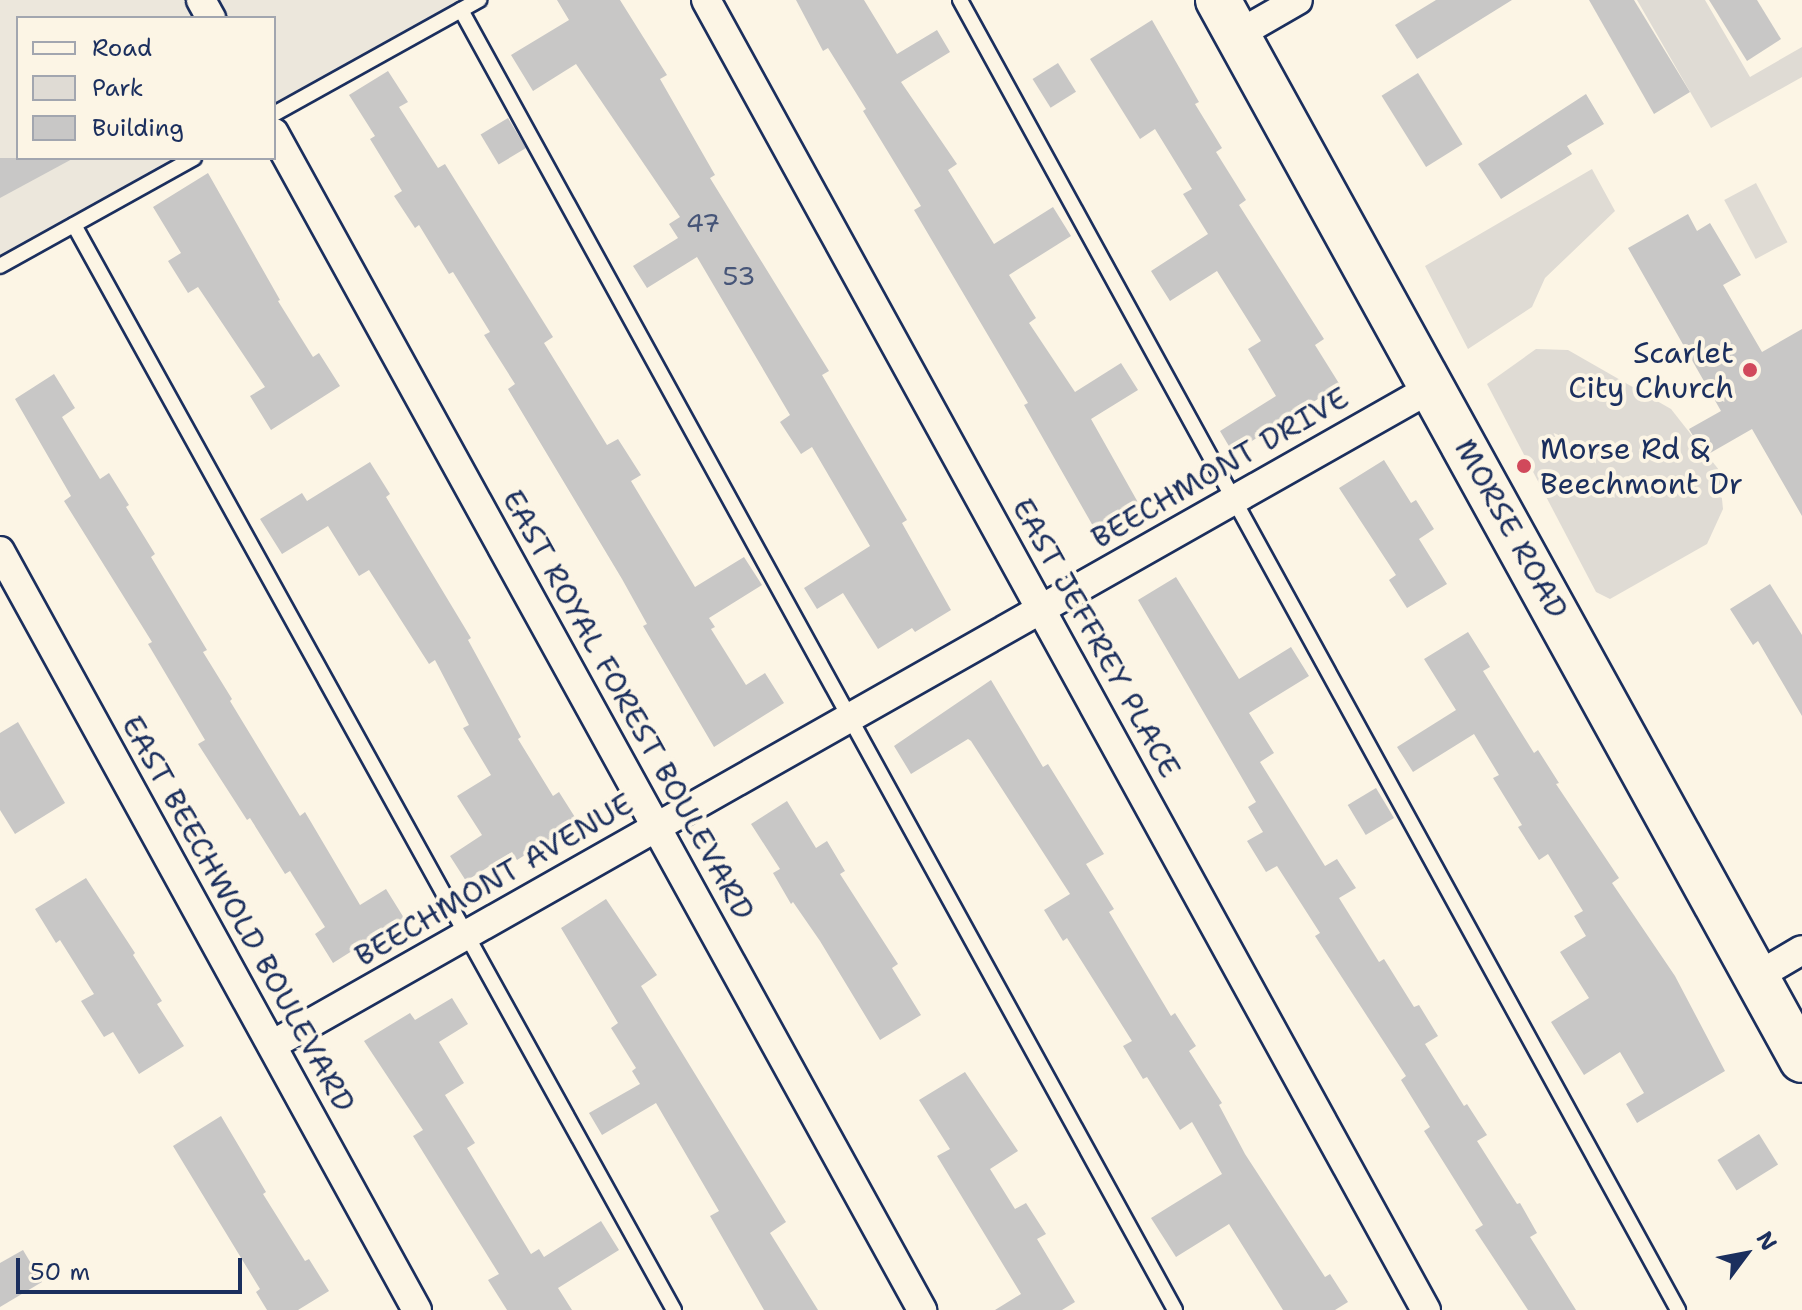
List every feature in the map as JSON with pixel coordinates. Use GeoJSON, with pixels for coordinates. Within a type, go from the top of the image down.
{"type":"FeatureCollection","features":[{"type":"Feature","properties":{"kind":"main road","name":"MORSE ROAD"},"geometry":{"type":"LineString","coordinates":[[1227,18],[1802,1060]]}},
{"type":"Feature","properties":{"kind":"street","name":"EAST JEFFREY PLACE"},"geometry":{"type":"LineString","coordinates":[[706,0],[1426,1310]]}},
{"type":"Feature","properties":{"kind":"street"},"geometry":{"type":"LineString","coordinates":[[1227,18],[1298,0]]}},
{"type":"Feature","properties":{"kind":"street","name":"EAST ROYAL FOREST BOULEVARD"},"geometry":{"type":"LineString","coordinates":[[276,137],[922,1310]]}},
{"type":"Feature","properties":{"kind":"street","name":"BEECHMONT DRIVE"},"geometry":{"type":"LineString","coordinates":[[1041,609],[1433,387]]}},
{"type":"Feature","properties":{"kind":"street","name":"EAST BEECHWOLD BOULEVARD"},"geometry":{"type":"LineString","coordinates":[[0,551],[417,1310]]}},
{"type":"Feature","properties":{"kind":"street","name":"BEECHMONT AVENUE"},"geometry":{"type":"LineString","coordinates":[[272,1045],[1041,609]]}},
{"type":"Feature","properties":{"kind":"street"},"geometry":{"type":"LineString","coordinates":[[1756,977],[1802,950]]}},
{"type":"Feature","properties":{"kind":"lane"},"geometry":{"type":"LineString","coordinates":[[276,113],[479,0]]}},
{"type":"Feature","properties":{"kind":"lane"},"geometry":{"type":"LineString","coordinates":[[960,0],[1678,1310]]}},
{"type":"Feature","properties":{"kind":"lane"},"geometry":{"type":"LineString","coordinates":[[461,10],[1175,1310]]}},
{"type":"Feature","properties":{"kind":"lane"},"geometry":{"type":"LineString","coordinates":[[0,266],[190,160]]}},
{"type":"Feature","properties":{"kind":"lane"},"geometry":{"type":"LineString","coordinates":[[74,225],[674,1310]]}},
{"type":"Feature","properties":{"kind":"shaded area"},"geometry":{"type":"Polygon","coordinates":[[[0,0],[479,0],[276,113],[276,16],[16,16],[16,160],[190,160],[0,266],[0,0]]]}},
{"type":"Feature","properties":{"kind":"green space"},"geometry":{"type":"Polygon","coordinates":[[[1637,0],[1705,0],[1750,77],[1802,47],[1802,77],[1711,128],[1637,0]]]}},
{"type":"Feature","properties":{"kind":"green space"},"geometry":{"type":"Polygon","coordinates":[[[1592,169],[1615,211],[1545,278],[1532,307],[1468,349],[1425,266],[1592,169]]]}},
{"type":"Feature","properties":{"kind":"green space"},"geometry":{"type":"Polygon","coordinates":[[[1756,183],[1787,242],[1756,259],[1724,200],[1756,183]]]}},
{"type":"Feature","properties":{"kind":"green space"},"geometry":{"type":"Polygon","coordinates":[[[1536,349],[1568,350],[1671,409],[1719,470],[1723,509],[1707,544],[1610,599],[1596,592],[1487,384],[1536,349]]]}},
{"type":"Feature","properties":{"kind":"building"},"geometry":{"type":"Polygon","coordinates":[[[557,0],[620,0],[667,75],[660,79],[715,175],[710,178],[829,371],[822,375],[907,520],[902,523],[951,610],[915,632],[912,628],[878,649],[843,593],[817,609],[804,588],[870,546],[812,447],[801,454],[780,422],[790,415],[697,257],[647,288],[633,266],[678,238],[669,224],[680,217],[576,64],[533,91],[511,55],[569,20],[557,0]]]}},
{"type":"Feature","properties":{"kind":"building"},"geometry":{"type":"Polygon","coordinates":[[[796,0],[864,0],[897,54],[937,30],[950,52],[901,82],[957,164],[948,170],[994,244],[1053,207],[1071,236],[1009,275],[1036,318],[1029,323],[1075,392],[1121,363],[1138,390],[1091,419],[1140,506],[1097,533],[1024,405],[1028,403],[914,210],[921,206],[828,48],[823,51],[796,0]]]}},
{"type":"Feature","properties":{"kind":"building"},"geometry":{"type":"Polygon","coordinates":[[[1436,0],[1512,0],[1417,59],[1395,25],[1436,0]]]}},
{"type":"Feature","properties":{"kind":"building"},"geometry":{"type":"Polygon","coordinates":[[[1589,0],[1634,0],[1690,92],[1654,114],[1589,0]]]}},
{"type":"Feature","properties":{"kind":"building"},"geometry":{"type":"Polygon","coordinates":[[[1709,0],[1757,0],[1781,39],[1747,61],[1709,0]]]}},
{"type":"Feature","properties":{"kind":"building"},"geometry":{"type":"Polygon","coordinates":[[[1152,20],[1199,102],[1195,104],[1222,148],[1216,152],[1246,200],[1239,205],[1324,339],[1315,345],[1340,385],[1233,453],[1220,431],[1276,396],[1248,349],[1261,341],[1217,271],[1170,301],[1151,271],[1208,234],[1183,194],[1192,189],[1155,129],[1140,139],[1090,59],[1152,20]]]}},
{"type":"Feature","properties":{"kind":"building"},"geometry":{"type":"Polygon","coordinates":[[[1058,63],[1076,92],[1051,108],[1033,79],[1058,63]]]}},
{"type":"Feature","properties":{"kind":"building"},"geometry":{"type":"Polygon","coordinates":[[[388,71],[408,102],[399,107],[438,168],[445,164],[553,337],[544,343],[607,445],[618,439],[641,475],[631,481],[695,587],[744,557],[762,585],[709,618],[715,627],[711,629],[746,685],[765,673],[784,703],[714,747],[643,626],[647,624],[622,579],[508,389],[515,384],[484,335],[490,332],[453,272],[449,274],[419,225],[415,228],[394,196],[402,191],[370,139],[375,136],[349,95],[388,71]]]}},
{"type":"Feature","properties":{"kind":"building"},"geometry":{"type":"Polygon","coordinates":[[[1418,73],[1463,144],[1426,167],[1382,96],[1418,73]]]}},
{"type":"Feature","properties":{"kind":"building"},"geometry":{"type":"Polygon","coordinates":[[[1586,94],[1604,124],[1567,146],[1572,154],[1501,199],[1478,164],[1586,94]]]}},
{"type":"Feature","properties":{"kind":"building"},"geometry":{"type":"Polygon","coordinates":[[[508,118],[526,148],[499,164],[481,134],[508,118]]]}},
{"type":"Feature","properties":{"kind":"building"},"geometry":{"type":"Polygon","coordinates":[[[0,158],[70,160],[0,198],[0,158]]]}},
{"type":"Feature","properties":{"kind":"building"},"geometry":{"type":"Polygon","coordinates":[[[208,173],[278,301],[313,357],[319,353],[340,386],[271,430],[250,396],[265,387],[198,287],[188,293],[168,261],[181,253],[153,207],[208,173]]]}},
{"type":"Feature","properties":{"kind":"building","name":"Scarlet City Church"},"geometry":{"type":"Polygon","coordinates":[[[1688,214],[1697,231],[1710,223],[1741,275],[1723,285],[1762,352],[1802,329],[1802,516],[1752,429],[1705,456],[1689,429],[1721,411],[1628,248],[1688,214]]]}},
{"type":"Feature","properties":{"kind":"building"},"geometry":{"type":"Polygon","coordinates":[[[54,374],[75,408],[62,417],[100,479],[109,473],[129,505],[126,507],[155,554],[151,557],[207,650],[203,652],[300,816],[305,812],[360,905],[386,889],[404,918],[333,963],[315,934],[325,927],[290,871],[285,874],[198,744],[205,740],[148,644],[152,642],[64,501],[71,496],[15,399],[54,374]]]}},
{"type":"Feature","properties":{"kind":"building"},"geometry":{"type":"Polygon","coordinates":[[[1384,460],[1411,503],[1416,500],[1434,529],[1419,539],[1447,584],[1407,608],[1389,580],[1396,575],[1339,488],[1384,460]]]}},
{"type":"Feature","properties":{"kind":"building"},"geometry":{"type":"Polygon","coordinates":[[[370,462],[390,494],[386,497],[471,638],[468,640],[521,737],[518,739],[553,796],[559,792],[578,822],[517,860],[512,852],[466,881],[450,856],[482,835],[457,796],[491,775],[463,728],[469,725],[435,660],[429,664],[369,570],[359,576],[328,526],[282,554],[260,519],[302,493],[307,501],[370,462]]]}},
{"type":"Feature","properties":{"kind":"building"},"geometry":{"type":"Polygon","coordinates":[[[1176,577],[1239,679],[1291,647],[1309,676],[1249,713],[1274,753],[1260,762],[1325,866],[1337,859],[1356,888],[1339,898],[1379,962],[1384,959],[1414,1007],[1419,1005],[1438,1036],[1425,1044],[1464,1106],[1467,1104],[1487,1135],[1477,1141],[1517,1204],[1520,1203],[1537,1233],[1530,1237],[1576,1310],[1528,1310],[1475,1230],[1483,1225],[1424,1131],[1430,1127],[1401,1080],[1406,1076],[1315,936],[1320,933],[1277,866],[1266,872],[1247,841],[1263,832],[1248,807],[1256,802],[1138,600],[1176,577]]]}},
{"type":"Feature","properties":{"kind":"building"},"geometry":{"type":"Polygon","coordinates":[[[1770,584],[1802,635],[1802,716],[1758,641],[1753,645],[1730,609],[1770,584]]]}},
{"type":"Feature","properties":{"kind":"building"},"geometry":{"type":"Polygon","coordinates":[[[1468,632],[1490,667],[1483,671],[1534,753],[1538,750],[1559,783],[1556,784],[1619,878],[1612,883],[1675,976],[1725,1071],[1637,1123],[1626,1104],[1644,1093],[1620,1052],[1584,1075],[1551,1022],[1589,998],[1560,952],[1586,936],[1574,916],[1583,911],[1548,854],[1539,860],[1518,827],[1522,825],[1493,778],[1499,775],[1474,734],[1413,772],[1397,747],[1456,710],[1424,659],[1468,632]]]}},
{"type":"Feature","properties":{"kind":"building"},"geometry":{"type":"Polygon","coordinates":[[[991,680],[1043,767],[1048,764],[1104,854],[1086,864],[1114,909],[1109,912],[1171,1016],[1175,1013],[1196,1046],[1189,1051],[1222,1103],[1219,1105],[1245,1154],[1325,1277],[1330,1274],[1348,1302],[1335,1310],[1283,1310],[1229,1224],[1176,1257],[1151,1218],[1222,1174],[1192,1122],[1180,1130],[1147,1077],[1143,1079],[1123,1046],[1132,1041],[1067,938],[1063,941],[1044,910],[1070,894],[971,741],[968,739],[911,774],[894,746],[991,680]]]}},
{"type":"Feature","properties":{"kind":"building"},"geometry":{"type":"Polygon","coordinates":[[[18,722],[65,803],[15,834],[0,810],[0,733],[18,722]]]}},
{"type":"Feature","properties":{"kind":"building"},"geometry":{"type":"Polygon","coordinates":[[[1376,788],[1394,818],[1366,835],[1348,805],[1376,788]]]}},
{"type":"Feature","properties":{"kind":"building"},"geometry":{"type":"Polygon","coordinates":[[[787,801],[816,848],[827,841],[845,871],[840,874],[898,964],[892,968],[921,1015],[880,1040],[820,941],[793,902],[791,904],[773,873],[780,869],[751,824],[787,801]]]}},
{"type":"Feature","properties":{"kind":"building"},"geometry":{"type":"Polygon","coordinates":[[[86,878],[135,953],[133,955],[162,1001],[157,1004],[184,1046],[139,1074],[113,1032],[104,1037],[81,1001],[94,994],[60,940],[56,943],[35,909],[86,878]]]}},
{"type":"Feature","properties":{"kind":"building"},"geometry":{"type":"Polygon","coordinates":[[[606,899],[657,975],[641,986],[786,1222],[770,1233],[818,1310],[764,1310],[710,1216],[719,1211],[656,1103],[602,1135],[589,1113],[640,1084],[632,1071],[636,1068],[611,1028],[618,1023],[561,928],[606,899]]]}},
{"type":"Feature","properties":{"kind":"building"},"geometry":{"type":"Polygon","coordinates":[[[452,998],[468,1024],[439,1042],[464,1083],[445,1095],[475,1143],[467,1148],[531,1254],[539,1249],[544,1257],[601,1221],[619,1250],[558,1288],[572,1310],[507,1310],[488,1280],[499,1274],[413,1136],[423,1130],[364,1041],[410,1013],[415,1020],[452,998]]]}},
{"type":"Feature","properties":{"kind":"building"},"geometry":{"type":"Polygon","coordinates":[[[965,1072],[1018,1151],[990,1169],[1015,1209],[1026,1203],[1046,1234],[1037,1239],[1075,1302],[1062,1310],[995,1310],[1021,1294],[937,1156],[950,1149],[919,1100],[965,1072]]]}},
{"type":"Feature","properties":{"kind":"building"},"geometry":{"type":"Polygon","coordinates":[[[221,1116],[266,1192],[263,1194],[305,1261],[309,1259],[329,1291],[298,1310],[267,1310],[256,1292],[260,1289],[173,1146],[221,1116]]]}},
{"type":"Feature","properties":{"kind":"building"},"geometry":{"type":"Polygon","coordinates":[[[1759,1134],[1778,1165],[1737,1190],[1717,1160],[1759,1134]]]}},
{"type":"Feature","properties":{"kind":"building"},"geometry":{"type":"Polygon","coordinates":[[[23,1250],[42,1282],[0,1307],[0,1263],[23,1250]]]}},
{"type":"Feature","properties":{"kind":"place","name":"Scarlet City Church"},"geometry":{"type":"Point","coordinates":[1750,370]}},
{"type":"Feature","properties":{"kind":"place","name":"Morse Rd & Beechmont Dr"},"geometry":{"type":"Point","coordinates":[1524,466]}}]}
